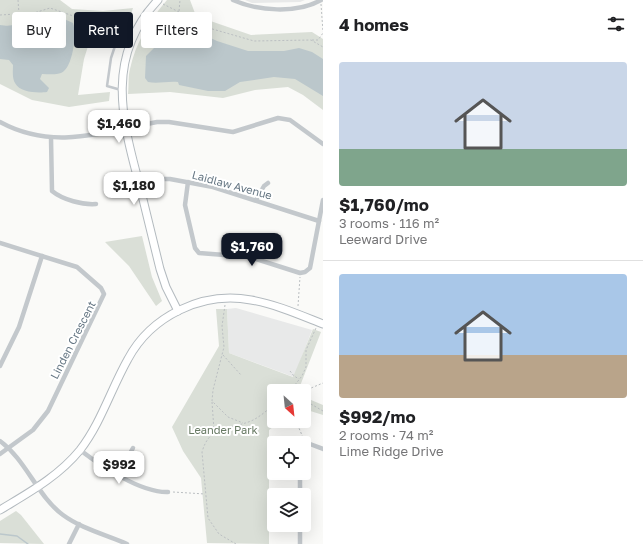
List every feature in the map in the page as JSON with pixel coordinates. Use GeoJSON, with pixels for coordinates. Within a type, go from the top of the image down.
{"type":"FeatureCollection","features":[{"type":"Feature","properties":{"kind":"street"},"geometry":{"type":"LineString","coordinates":[[158,0],[136,31],[124,58],[121,90],[126,129],[163,279],[178,311]]}},
{"type":"Feature","properties":{"kind":"street"},"geometry":{"type":"LineString","coordinates":[[233,0],[255,8],[309,7],[320,0]]}},
{"type":"Feature","properties":{"kind":"street"},"geometry":{"type":"LineString","coordinates":[[0,122],[17,130],[52,138],[85,137],[157,122],[169,122],[233,132],[278,118],[285,118],[323,144]]}},
{"type":"Feature","properties":{"kind":"street"},"geometry":{"type":"LineString","coordinates":[[52,138],[52,191],[57,195],[87,205],[96,204]]}},
{"type":"Feature","properties":{"kind":"street","name":"Laidlaw Avenue"},"geometry":{"type":"LineString","coordinates":[[139,183],[156,179],[170,179],[188,182],[256,200],[319,221]]}},
{"type":"Feature","properties":{"kind":"street"},"geometry":{"type":"LineString","coordinates":[[188,182],[185,206],[195,248],[199,253],[250,258],[300,273],[305,272],[310,268],[323,200]]}},
{"type":"Feature","properties":{"kind":"street"},"geometry":{"type":"LineString","coordinates":[[256,200],[264,186],[268,183]]}},
{"type":"Feature","properties":{"kind":"street","name":"Linden Crescent"},"geometry":{"type":"LineString","coordinates":[[0,243],[77,267],[101,288],[104,294],[48,411],[33,430],[10,448]]}},
{"type":"Feature","properties":{"kind":"street"},"geometry":{"type":"LineString","coordinates":[[0,366],[19,327],[42,256]]}},
{"type":"Feature","properties":{"kind":"street"},"geometry":{"type":"LineString","coordinates":[[0,510],[38,486],[61,469],[80,450],[93,430],[135,347],[152,327],[167,316],[202,302],[225,299],[252,300],[320,323]]}},
{"type":"Feature","properties":{"kind":"street"},"geometry":{"type":"LineString","coordinates":[[0,441],[10,448],[62,515],[79,524],[127,544]]}},
{"type":"Feature","properties":{"kind":"street"},"geometry":{"type":"LineString","coordinates":[[311,444],[323,448]]}},
{"type":"Feature","properties":{"kind":"street"},"geometry":{"type":"LineString","coordinates":[[0,454],[10,448]]}},
{"type":"Feature","properties":{"kind":"street"},"geometry":{"type":"LineString","coordinates":[[118,475],[133,448]]}},
{"type":"Feature","properties":{"kind":"street"},"geometry":{"type":"LineString","coordinates":[[80,450],[101,466],[118,475],[159,492],[168,492]]}},
{"type":"Feature","properties":{"kind":"street"},"geometry":{"type":"LineString","coordinates":[[69,544],[79,524]]}},
{"type":"Feature","properties":{"kind":"street"},"geometry":{"type":"LineString","coordinates":[[300,532],[300,544]]}},
{"type":"Feature","properties":{"kind":"lane"},"geometry":{"type":"LineString","coordinates":[[121,90],[107,86],[111,58],[119,34],[136,31]]}},
{"type":"Feature","properties":{"kind":"path"},"geometry":{"type":"LineString","coordinates":[[18,0],[19,12]]}},
{"type":"Feature","properties":{"kind":"path"},"geometry":{"type":"LineString","coordinates":[[161,0],[163,6],[179,12],[180,0]]}},
{"type":"Feature","properties":{"kind":"path"},"geometry":{"type":"LineString","coordinates":[[212,29],[254,41],[318,40],[323,32],[320,0]]}},
{"type":"Feature","properties":{"kind":"path"},"geometry":{"type":"LineString","coordinates":[[32,12],[50,8],[62,12]]}},
{"type":"Feature","properties":{"kind":"path"},"geometry":{"type":"LineString","coordinates":[[0,15],[12,15]]}},
{"type":"Feature","properties":{"kind":"path"},"geometry":{"type":"LineString","coordinates":[[310,40],[323,47]]}},
{"type":"Feature","properties":{"kind":"path"},"geometry":{"type":"LineString","coordinates":[[298,306],[300,273]]}},
{"type":"Feature","properties":{"kind":"path"},"geometry":{"type":"LineString","coordinates":[[214,431],[212,401],[213,390],[223,355],[222,326],[225,299]]}},
{"type":"Feature","properties":{"kind":"path"},"geometry":{"type":"LineString","coordinates":[[296,384],[306,367],[306,350],[320,323]]}},
{"type":"Feature","properties":{"kind":"path"},"geometry":{"type":"LineString","coordinates":[[223,355],[241,375]]}},
{"type":"Feature","properties":{"kind":"path"},"geometry":{"type":"LineString","coordinates":[[290,371],[294,376],[300,379]]}},
{"type":"Feature","properties":{"kind":"path"},"geometry":{"type":"LineString","coordinates":[[311,388],[323,383]]}},
{"type":"Feature","properties":{"kind":"path"},"geometry":{"type":"LineString","coordinates":[[212,401],[228,417],[244,424]]}},
{"type":"Feature","properties":{"kind":"path"},"geometry":{"type":"LineString","coordinates":[[311,404],[323,412]]}},
{"type":"Feature","properties":{"kind":"path"},"geometry":{"type":"LineString","coordinates":[[236,544],[214,529],[207,514],[202,452],[205,443],[214,431],[244,424],[255,419],[267,410]]}},
{"type":"Feature","properties":{"kind":"path"},"geometry":{"type":"LineString","coordinates":[[168,492],[206,494]]}},
{"type":"Feature","properties":{"kind":"shaded area"},"geometry":{"type":"Polygon","coordinates":[[[245,0],[305,0],[300,2],[252,3],[245,0]]]}},
{"type":"Feature","properties":{"kind":"shaded area"},"geometry":{"type":"Polygon","coordinates":[[[66,20],[73,23],[73,50],[65,70],[61,73],[42,74],[40,79],[49,88],[47,92],[25,91],[21,89],[14,81],[13,65],[9,60],[0,59],[0,25],[11,26],[12,48],[66,48],[66,20]]]}},
{"type":"Feature","properties":{"kind":"shaded area"},"geometry":{"type":"Polygon","coordinates":[[[212,39],[248,51],[284,51],[299,48],[312,52],[323,59],[323,96],[295,79],[274,77],[240,82],[225,91],[208,91],[179,85],[178,82],[148,82],[145,78],[146,56],[154,48],[212,48],[212,39]]]}},
{"type":"Feature","properties":{"kind":"shaded area"},"geometry":{"type":"Polygon","coordinates":[[[236,308],[312,330],[294,377],[229,353],[227,309],[236,308]]]}},
{"type":"Feature","properties":{"kind":"green space"},"geometry":{"type":"Polygon","coordinates":[[[0,0],[60,0],[72,9],[103,11],[133,8],[132,12],[74,12],[74,48],[87,48],[84,59],[78,95],[110,92],[109,101],[69,107],[32,100],[0,84],[0,0]]]}},
{"type":"Feature","properties":{"kind":"green space"},"geometry":{"type":"Polygon","coordinates":[[[167,0],[190,0],[194,12],[157,12],[167,0]]]}},
{"type":"Feature","properties":{"kind":"green space"},"geometry":{"type":"Polygon","coordinates":[[[212,22],[251,35],[312,32],[323,39],[323,110],[303,95],[288,87],[255,90],[223,98],[170,92],[128,94],[129,72],[141,37],[141,48],[212,48],[212,22]]]}},
{"type":"Feature","properties":{"kind":"green space"},"geometry":{"type":"Polygon","coordinates":[[[142,236],[152,277],[162,301],[156,306],[129,266],[105,242],[142,236]]]}},
{"type":"Feature","properties":{"kind":"green space","name":"Leander Park"},"geometry":{"type":"Polygon","coordinates":[[[216,309],[227,309],[229,353],[293,377],[313,329],[321,332],[301,384],[267,384],[267,428],[272,428],[269,430],[269,436],[267,436],[267,480],[269,480],[269,488],[267,488],[267,532],[269,532],[269,544],[207,543],[201,478],[183,451],[172,427],[219,346],[216,309]]]}},
{"type":"Feature","properties":{"kind":"green space"},"geometry":{"type":"Polygon","coordinates":[[[311,400],[323,405],[323,415],[311,411],[311,400]]]}},
{"type":"Feature","properties":{"kind":"green space"},"geometry":{"type":"Polygon","coordinates":[[[16,511],[21,515],[44,544],[0,543],[0,521],[16,511]]]}},
{"type":"Feature","properties":{"kind":"waterway"},"geometry":{"type":"LineString","coordinates":[[0,534],[17,536],[28,544]]}}]}
